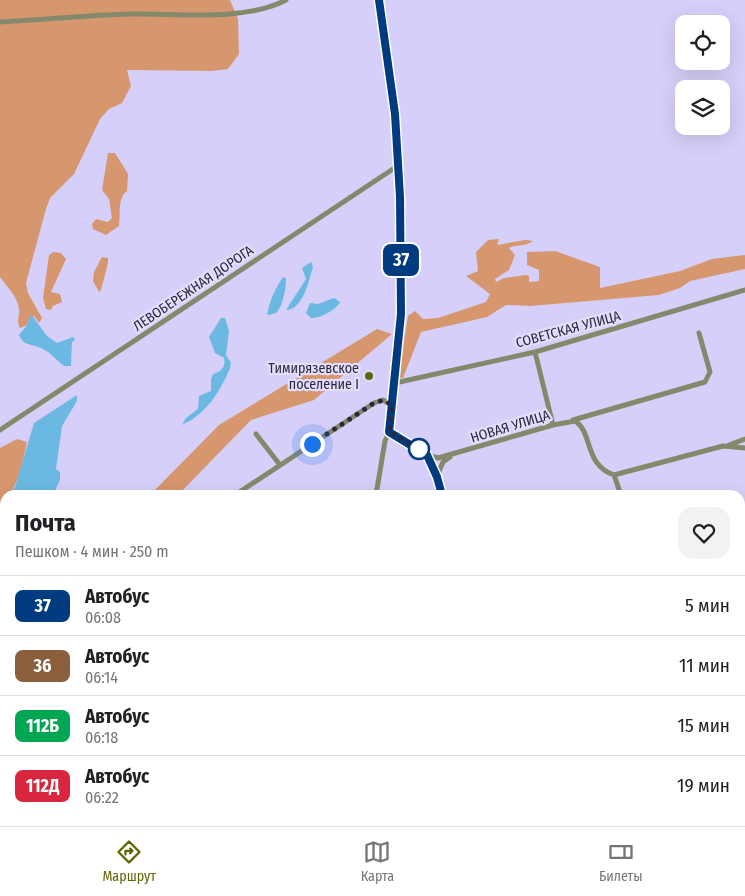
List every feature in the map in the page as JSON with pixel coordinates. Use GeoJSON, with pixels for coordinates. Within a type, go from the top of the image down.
{"type":"FeatureCollection","features":[{"type":"Feature","properties":{"kind":"street"},"geometry":{"type":"LineString","coordinates":[[0,22],[129,14],[233,13],[260,10],[286,0]]}},
{"type":"Feature","properties":{"kind":"street"},"geometry":{"type":"LineString","coordinates":[[377,490],[385,440],[389,432],[401,314],[399,165],[392,84],[379,0]]}},
{"type":"Feature","properties":{"kind":"street","name":"ЛЕВОБЕРЕЖНАЯ ДОРОГА"},"geometry":{"type":"LineString","coordinates":[[0,430],[399,165]]}},
{"type":"Feature","properties":{"kind":"street","name":"СОВЕТСКАЯ УЛИЦА"},"geometry":{"type":"LineString","coordinates":[[395,383],[535,352],[745,290]]}},
{"type":"Feature","properties":{"kind":"street"},"geometry":{"type":"LineString","coordinates":[[571,420],[706,382],[710,372],[699,333]]}},
{"type":"Feature","properties":{"kind":"street"},"geometry":{"type":"LineString","coordinates":[[535,352],[553,425]]}},
{"type":"Feature","properties":{"kind":"street"},"geometry":{"type":"LineString","coordinates":[[242,490],[374,403],[383,400],[392,405]]}},
{"type":"Feature","properties":{"kind":"street","name":"НОВАЯ УЛИЦА"},"geometry":{"type":"LineString","coordinates":[[389,432],[427,455],[438,458],[455,455],[571,420],[580,425],[595,461],[608,473],[614,475]]}},
{"type":"Feature","properties":{"kind":"street"},"geometry":{"type":"LineString","coordinates":[[256,434],[280,465]]}},
{"type":"Feature","properties":{"kind":"street"},"geometry":{"type":"LineString","coordinates":[[619,490],[614,475],[745,439]]}},
{"type":"Feature","properties":{"kind":"street"},"geometry":{"type":"LineString","coordinates":[[724,446],[745,448]]}},
{"type":"Feature","properties":{"kind":"street"},"geometry":{"type":"LineString","coordinates":[[427,455],[441,490]]}},
{"type":"Feature","properties":{"kind":"street"},"geometry":{"type":"LineString","coordinates":[[437,477],[443,462],[455,455]]}},
{"type":"Feature","properties":{"kind":"shaded area"},"geometry":{"type":"Polygon","coordinates":[[[0,0],[230,0],[238,19],[239,54],[228,69],[212,71],[127,70],[131,86],[122,103],[109,109],[100,119],[74,174],[50,198],[26,283],[28,293],[42,318],[39,323],[34,316],[29,319],[27,325],[20,328],[18,323],[18,304],[0,277],[0,0]]]}},
{"type":"Feature","properties":{"kind":"shaded area"},"geometry":{"type":"Polygon","coordinates":[[[108,153],[115,153],[128,174],[127,191],[121,202],[119,226],[106,235],[93,229],[92,224],[96,219],[108,222],[112,218],[109,199],[102,190],[108,153]]]}},
{"type":"Feature","properties":{"kind":"shaded area"},"geometry":{"type":"Polygon","coordinates":[[[499,239],[497,245],[525,240],[533,241],[509,248],[515,255],[509,270],[495,279],[496,282],[504,278],[526,275],[529,276],[529,282],[539,281],[539,270],[527,265],[527,252],[555,251],[600,267],[600,288],[680,271],[712,259],[745,255],[745,269],[690,281],[680,288],[659,295],[530,306],[506,305],[487,317],[421,332],[403,378],[398,378],[408,316],[415,311],[423,319],[438,318],[486,302],[490,294],[466,276],[478,271],[476,252],[488,240],[499,239]]]}},
{"type":"Feature","properties":{"kind":"shaded area"},"geometry":{"type":"Polygon","coordinates":[[[53,252],[61,253],[66,259],[51,292],[60,294],[62,302],[53,306],[51,310],[46,309],[43,298],[49,255],[53,252]]]}},
{"type":"Feature","properties":{"kind":"shaded area"},"geometry":{"type":"Polygon","coordinates":[[[102,257],[108,258],[108,263],[99,292],[93,281],[94,272],[102,257]]]}},
{"type":"Feature","properties":{"kind":"shaded area"},"geometry":{"type":"Polygon","coordinates":[[[377,329],[392,334],[314,400],[251,420],[183,490],[155,490],[219,425],[377,329]]]}},
{"type":"Feature","properties":{"kind":"shaded area"},"geometry":{"type":"Polygon","coordinates":[[[17,439],[27,442],[12,490],[0,490],[0,448],[17,439]]]}},
{"type":"Feature","properties":{"kind":"water"},"geometry":{"type":"Polygon","coordinates":[[[311,262],[313,267],[301,300],[292,309],[286,310],[306,279],[302,268],[311,262]]]}},
{"type":"Feature","properties":{"kind":"water"},"geometry":{"type":"Polygon","coordinates":[[[283,277],[286,278],[282,302],[276,313],[269,315],[267,314],[271,299],[283,277]]]}},
{"type":"Feature","properties":{"kind":"water"},"geometry":{"type":"Polygon","coordinates":[[[334,298],[340,302],[328,313],[311,318],[306,313],[310,303],[318,304],[334,298]]]}},
{"type":"Feature","properties":{"kind":"water"},"geometry":{"type":"Polygon","coordinates":[[[31,314],[47,336],[57,343],[73,337],[75,340],[72,342],[71,366],[64,366],[46,350],[23,341],[19,335],[27,325],[31,314]]]}},
{"type":"Feature","properties":{"kind":"water"},"geometry":{"type":"Polygon","coordinates":[[[221,318],[225,318],[229,331],[226,355],[231,363],[230,368],[217,394],[198,415],[182,425],[186,418],[198,409],[199,396],[211,391],[213,374],[224,366],[224,358],[215,353],[209,337],[221,318]]]}},
{"type":"Feature","properties":{"kind":"water"},"geometry":{"type":"Polygon","coordinates":[[[77,395],[77,401],[62,426],[56,469],[60,472],[60,480],[55,490],[13,490],[34,423],[77,395]]]}},
{"type":"Feature","properties":{"kind":"bus line","name":"37"},"geometry":{"type":"LineString","coordinates":[[379,0],[392,84],[400,197],[401,314],[389,432],[395,437],[412,444],[427,455],[432,463],[441,490]]}},
{"type":"Feature","properties":{"kind":"place","name":"Тимирязевское поселение I"},"geometry":{"type":"Point","coordinates":[369,376]}},
{"type":"Feature","properties":{"kind":"route"},"geometry":{"type":"LineString","coordinates":[[312,444],[374,403],[383,400],[392,405],[389,432],[419,449]]}}]}
